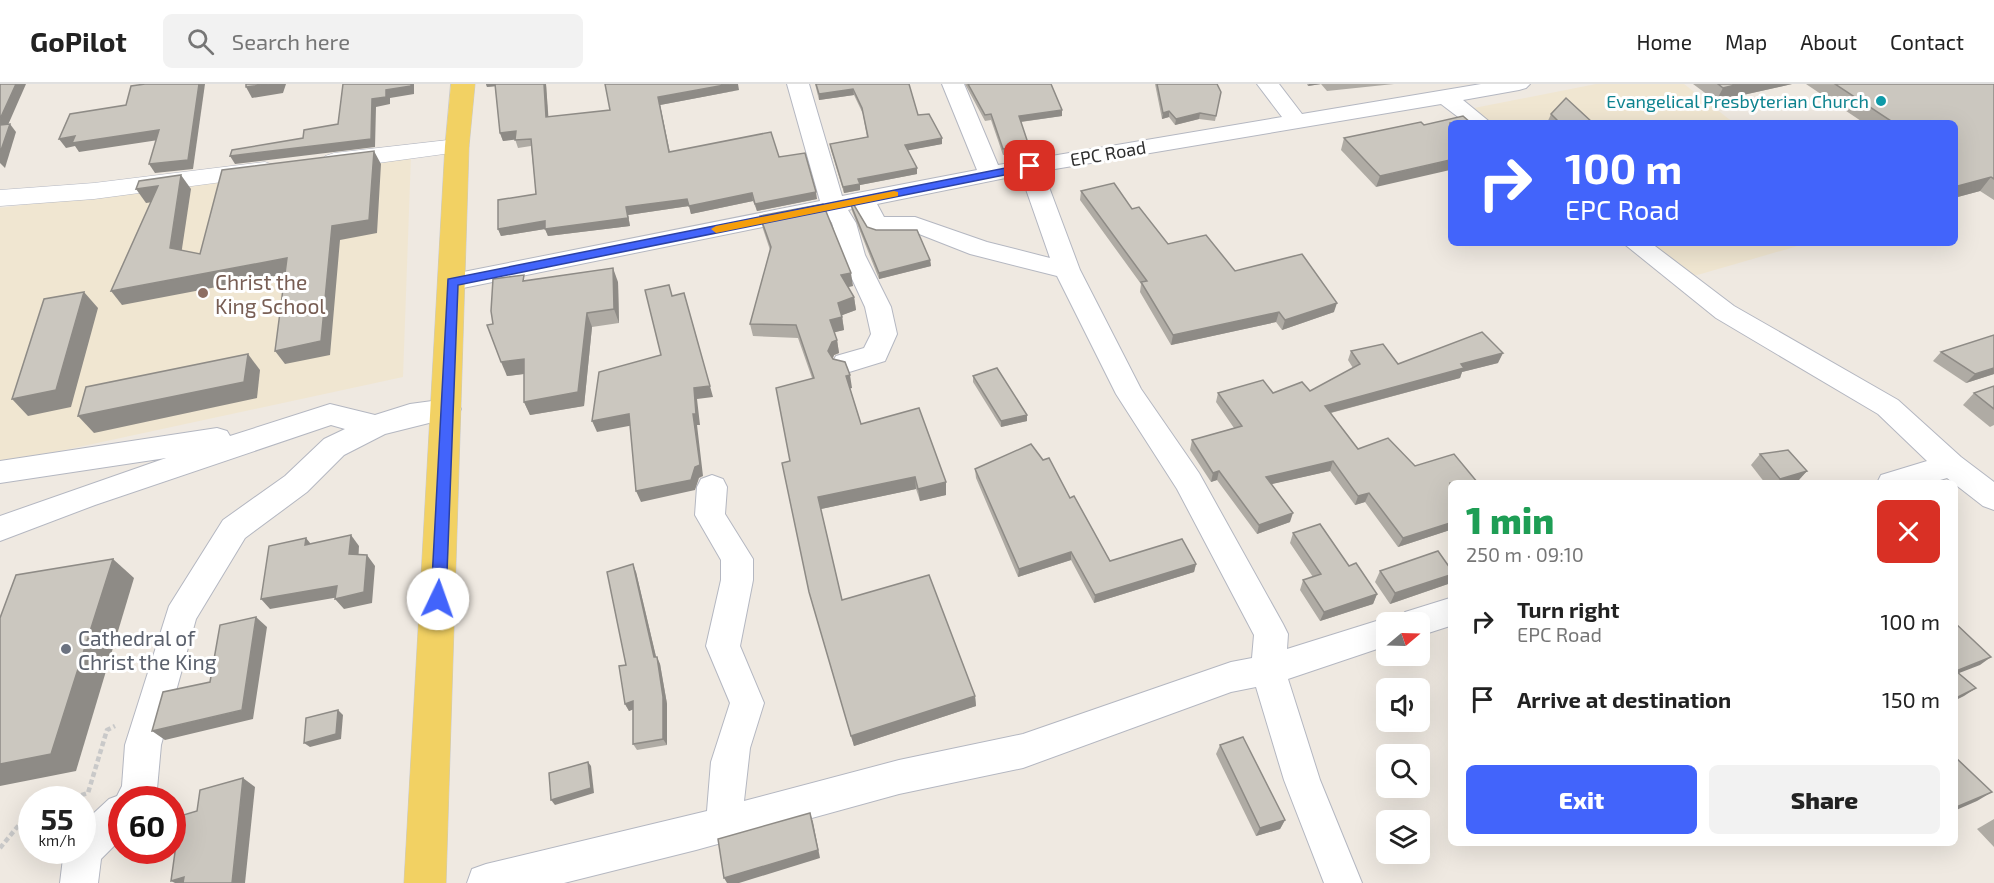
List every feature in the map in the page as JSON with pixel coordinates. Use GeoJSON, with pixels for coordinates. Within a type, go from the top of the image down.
{"type":"FeatureCollection","features":[{"type":"Feature","properties":{"kind":"main road"},"geometry":{"type":"LineString","coordinates":[[425,883],[453,282],[457,146],[463,84]]}},
{"type":"Feature","properties":{"kind":"street"},"geometry":{"type":"LineString","coordinates":[[798,84],[833,206],[844,223],[853,255],[878,308],[884,334],[875,354],[846,363]]}},
{"type":"Feature","properties":{"kind":"street"},"geometry":{"type":"LineString","coordinates":[[953,84],[991,175]]}},
{"type":"Feature","properties":{"kind":"street"},"geometry":{"type":"LineString","coordinates":[[1268,84],[1296,121]]}},
{"type":"Feature","properties":{"kind":"street","name":"EPC Road"},"geometry":{"type":"LineString","coordinates":[[453,282],[1030,166],[1447,98],[1519,84]]}},
{"type":"Feature","properties":{"kind":"street"},"geometry":{"type":"LineString","coordinates":[[1447,98],[1476,120]]}},
{"type":"Feature","properties":{"kind":"street"},"geometry":{"type":"LineString","coordinates":[[0,198],[94,191],[457,146]]}},
{"type":"Feature","properties":{"kind":"street"},"geometry":{"type":"LineString","coordinates":[[1030,166],[1067,270],[1130,394],[1188,481],[1271,634],[1268,670],[1302,780],[1343,883]]}},
{"type":"Feature","properties":{"kind":"street"},"geometry":{"type":"LineString","coordinates":[[863,200],[877,226],[900,222],[926,226],[964,244],[1067,270]]}},
{"type":"Feature","properties":{"kind":"street"},"geometry":{"type":"LineString","coordinates":[[1639,246],[1725,312],[1888,407],[1951,465],[1994,498]]}},
{"type":"Feature","properties":{"kind":"street"},"geometry":{"type":"LineString","coordinates":[[140,786],[143,745],[181,616],[234,528],[296,484],[334,447],[375,426],[410,415],[447,409]]}},
{"type":"Feature","properties":{"kind":"street"},"geometry":{"type":"LineString","coordinates":[[0,529],[84,497],[330,414],[375,426]]}},
{"type":"Feature","properties":{"kind":"street"},"geometry":{"type":"LineString","coordinates":[[0,472],[288,428]]}},
{"type":"Feature","properties":{"kind":"street"},"geometry":{"type":"LineString","coordinates":[[1902,480],[1951,465]]}},
{"type":"Feature","properties":{"kind":"street"},"geometry":{"type":"LineString","coordinates":[[712,487],[710,516],[736,560],[737,580],[723,646],[747,703],[733,738],[724,791],[726,824]]}},
{"type":"Feature","properties":{"kind":"street"},"geometry":{"type":"LineString","coordinates":[[1430,618],[1448,613]]}},
{"type":"Feature","properties":{"kind":"street"},"geometry":{"type":"LineString","coordinates":[[486,883],[726,824],[899,777],[1023,751],[1231,676],[1268,670],[1376,635]]}},
{"type":"Feature","properties":{"kind":"street"},"geometry":{"type":"LineString","coordinates":[[79,883],[83,850],[108,826]]}},
{"type":"Feature","properties":{"kind":"path"},"geometry":{"type":"LineString","coordinates":[[0,848],[18,826]]}},
{"type":"Feature","properties":{"kind":"shaded area"},"geometry":{"type":"Polygon","coordinates":[[[1596,84],[1684,84],[1730,120],[1483,120],[1469,109],[1596,84]]]}},
{"type":"Feature","properties":{"kind":"shaded area","name":"Christ the King School"},"geometry":{"type":"Polygon","coordinates":[[[411,155],[403,377],[0,464],[0,208],[411,155]]]}},
{"type":"Feature","properties":{"kind":"shaded area"},"geometry":{"type":"Polygon","coordinates":[[[1646,246],[1798,246],[1687,278],[1646,246]]]}},
{"type":"Feature","properties":{"kind":"building"},"geometry":{"type":"Polygon","coordinates":[[[0,84],[16,84],[0,119],[0,84]]]}},
{"type":"Feature","properties":{"kind":"building"},"geometry":{"type":"Polygon","coordinates":[[[199,84],[188,160],[149,164],[159,130],[72,143],[75,136],[59,139],[70,114],[126,105],[131,86],[199,84]]]}},
{"type":"Feature","properties":{"kind":"building"},"geometry":{"type":"Polygon","coordinates":[[[246,84],[269,84],[246,87],[246,84]]]}},
{"type":"Feature","properties":{"kind":"building"},"geometry":{"type":"Polygon","coordinates":[[[343,84],[411,84],[411,86],[386,90],[386,97],[372,99],[371,139],[230,156],[232,150],[303,138],[304,130],[338,124],[343,84]]]}},
{"type":"Feature","properties":{"kind":"building"},"geometry":{"type":"Polygon","coordinates":[[[495,84],[544,84],[546,117],[610,110],[605,84],[730,84],[658,97],[669,152],[771,132],[779,157],[805,153],[816,192],[755,204],[752,193],[689,206],[687,199],[626,207],[628,218],[545,229],[545,221],[498,229],[498,200],[536,194],[531,139],[515,140],[516,131],[500,133],[495,84]]]}},
{"type":"Feature","properties":{"kind":"building"},"geometry":{"type":"Polygon","coordinates":[[[816,84],[909,84],[918,115],[929,114],[942,138],[905,145],[917,168],[858,179],[860,184],[843,187],[830,144],[868,137],[862,108],[853,89],[819,94],[816,84]]]}},
{"type":"Feature","properties":{"kind":"building"},"geometry":{"type":"Polygon","coordinates":[[[968,84],[1051,84],[1062,110],[1019,116],[1029,146],[1003,149],[991,114],[985,115],[968,84]]]}},
{"type":"Feature","properties":{"kind":"building"},"geometry":{"type":"Polygon","coordinates":[[[1157,84],[1217,84],[1221,92],[1216,116],[1200,113],[1176,119],[1169,111],[1163,113],[1157,84]]]}},
{"type":"Feature","properties":{"kind":"building"},"geometry":{"type":"Polygon","coordinates":[[[1718,84],[1739,84],[1723,88],[1718,84]]]}},
{"type":"Feature","properties":{"kind":"building"},"geometry":{"type":"Polygon","coordinates":[[[1835,84],[1994,84],[1994,179],[1991,177],[1958,186],[1958,120],[1889,120],[1835,84]]]}},
{"type":"Feature","properties":{"kind":"building"},"geometry":{"type":"Polygon","coordinates":[[[1566,98],[1590,120],[1557,120],[1551,114],[1566,98]]]}},
{"type":"Feature","properties":{"kind":"building"},"geometry":{"type":"Polygon","coordinates":[[[1463,116],[1468,120],[1448,120],[1448,160],[1380,176],[1344,138],[1421,122],[1424,125],[1463,116]]]}},
{"type":"Feature","properties":{"kind":"building"},"geometry":{"type":"Polygon","coordinates":[[[10,124],[0,153],[0,125],[10,124]]]}},
{"type":"Feature","properties":{"kind":"building"},"geometry":{"type":"Polygon","coordinates":[[[374,151],[369,220],[332,226],[321,341],[275,351],[287,258],[111,291],[158,186],[136,189],[139,181],[181,175],[170,248],[200,254],[222,170],[374,151]]]}},
{"type":"Feature","properties":{"kind":"building"},"geometry":{"type":"Polygon","coordinates":[[[1114,183],[1132,209],[1139,207],[1168,244],[1206,235],[1235,271],[1302,254],[1337,303],[1285,320],[1279,312],[1173,335],[1141,282],[1147,281],[1081,191],[1114,183]]]}},
{"type":"Feature","properties":{"kind":"building"},"geometry":{"type":"Polygon","coordinates":[[[823,204],[851,273],[841,275],[854,297],[838,303],[842,317],[830,320],[837,340],[832,342],[828,351],[833,359],[845,362],[850,375],[846,376],[861,424],[919,408],[946,482],[918,489],[915,477],[818,497],[842,600],[929,575],[975,696],[851,736],[809,592],[782,463],[790,461],[776,388],[814,378],[796,325],[750,324],[771,247],[760,216],[823,204]]]}},
{"type":"Feature","properties":{"kind":"building"},"geometry":{"type":"Polygon","coordinates":[[[851,205],[854,205],[867,227],[876,230],[917,230],[930,260],[879,273],[851,205]]]}},
{"type":"Feature","properties":{"kind":"building"},"geometry":{"type":"Polygon","coordinates":[[[613,268],[614,309],[587,313],[578,392],[524,402],[524,359],[501,362],[487,325],[493,324],[491,311],[493,279],[524,275],[523,281],[613,268]]]}},
{"type":"Feature","properties":{"kind":"building"},"geometry":{"type":"Polygon","coordinates":[[[669,285],[672,296],[684,293],[710,386],[694,388],[696,414],[693,414],[700,465],[695,467],[691,480],[636,491],[629,414],[592,421],[599,372],[661,355],[645,290],[669,285]]]}},
{"type":"Feature","properties":{"kind":"building"},"geometry":{"type":"Polygon","coordinates":[[[84,292],[56,390],[12,399],[44,299],[84,292]]]}},
{"type":"Feature","properties":{"kind":"building"},"geometry":{"type":"Polygon","coordinates":[[[1482,332],[1503,353],[1461,364],[1464,368],[1325,406],[1358,449],[1388,438],[1415,466],[1454,454],[1476,480],[1448,480],[1448,524],[1403,538],[1369,493],[1358,496],[1333,461],[1266,477],[1293,513],[1259,525],[1219,471],[1213,473],[1192,440],[1242,426],[1218,393],[1263,380],[1273,393],[1302,382],[1310,391],[1360,364],[1351,351],[1383,344],[1398,364],[1482,332]]]}},
{"type":"Feature","properties":{"kind":"building"},"geometry":{"type":"Polygon","coordinates":[[[1994,335],[1994,368],[1975,374],[1941,352],[1994,335]]]}},
{"type":"Feature","properties":{"kind":"building"},"geometry":{"type":"Polygon","coordinates":[[[248,354],[244,382],[78,416],[86,387],[248,354]]]}},
{"type":"Feature","properties":{"kind":"building"},"geometry":{"type":"Polygon","coordinates":[[[997,368],[1027,415],[1001,421],[973,376],[997,368]]]}},
{"type":"Feature","properties":{"kind":"building"},"geometry":{"type":"Polygon","coordinates":[[[1994,386],[1994,409],[1974,393],[1994,386]]]}},
{"type":"Feature","properties":{"kind":"building"},"geometry":{"type":"Polygon","coordinates":[[[1031,444],[1043,460],[1049,458],[1070,498],[1074,496],[1110,561],[1182,539],[1196,564],[1095,595],[1071,552],[1019,569],[975,469],[1031,444]]]}},
{"type":"Feature","properties":{"kind":"building"},"geometry":{"type":"Polygon","coordinates":[[[1788,450],[1807,471],[1780,479],[1760,454],[1788,450]]]}},
{"type":"Feature","properties":{"kind":"building"},"geometry":{"type":"Polygon","coordinates":[[[1320,524],[1349,566],[1356,563],[1377,594],[1324,612],[1303,580],[1321,574],[1293,533],[1320,524]]]}},
{"type":"Feature","properties":{"kind":"building"},"geometry":{"type":"Polygon","coordinates":[[[351,535],[349,554],[367,555],[364,592],[335,599],[337,586],[261,599],[269,546],[306,538],[305,545],[351,535]]]}},
{"type":"Feature","properties":{"kind":"building"},"geometry":{"type":"Polygon","coordinates":[[[1438,551],[1448,565],[1448,576],[1395,593],[1380,571],[1438,551]]]}},
{"type":"Feature","properties":{"kind":"building","name":"Cathedral of Christ the King"},"geometry":{"type":"Polygon","coordinates":[[[113,559],[51,754],[0,764],[0,618],[16,575],[113,559]]]}},
{"type":"Feature","properties":{"kind":"building"},"geometry":{"type":"Polygon","coordinates":[[[633,564],[654,657],[657,657],[663,697],[663,739],[633,744],[633,701],[625,704],[619,666],[626,665],[607,572],[633,564]]]}},
{"type":"Feature","properties":{"kind":"building"},"geometry":{"type":"Polygon","coordinates":[[[256,617],[242,710],[152,731],[163,692],[210,682],[220,625],[256,617]]]}},
{"type":"Feature","properties":{"kind":"building"},"geometry":{"type":"Polygon","coordinates":[[[1958,626],[1991,657],[1958,670],[1958,626]]]}},
{"type":"Feature","properties":{"kind":"building"},"geometry":{"type":"Polygon","coordinates":[[[1958,673],[1976,688],[1958,697],[1958,673]]]}},
{"type":"Feature","properties":{"kind":"building"},"geometry":{"type":"Polygon","coordinates":[[[338,710],[336,734],[304,743],[306,718],[338,710]]]}},
{"type":"Feature","properties":{"kind":"building"},"geometry":{"type":"Polygon","coordinates":[[[1243,737],[1285,820],[1260,828],[1220,745],[1243,737]]]}},
{"type":"Feature","properties":{"kind":"building"},"geometry":{"type":"Polygon","coordinates":[[[1958,760],[1992,792],[1958,806],[1958,760]]]}},
{"type":"Feature","properties":{"kind":"building"},"geometry":{"type":"Polygon","coordinates":[[[588,762],[591,788],[551,800],[549,773],[588,762]]]}},
{"type":"Feature","properties":{"kind":"building"},"geometry":{"type":"Polygon","coordinates":[[[243,778],[232,883],[183,883],[184,877],[171,881],[173,864],[186,864],[186,814],[197,811],[200,790],[243,778]]]}},
{"type":"Feature","properties":{"kind":"building"},"geometry":{"type":"Polygon","coordinates":[[[810,813],[818,850],[724,878],[718,839],[810,813]]]}},
{"type":"Feature","properties":{"kind":"slow traffic"},"geometry":{"type":"LineString","coordinates":[[716,229],[894,194]]}},
{"type":"Feature","properties":{"kind":"place","name":"Evangelical Presbyterian Church"},"geometry":{"type":"Point","coordinates":[1881,101]}},
{"type":"Feature","properties":{"kind":"place","name":"Christ the King School"},"geometry":{"type":"Point","coordinates":[203,293]}},
{"type":"Feature","properties":{"kind":"place","name":"Cathedral of Christ the King"},"geometry":{"type":"Point","coordinates":[66,649]}},
{"type":"Feature","properties":{"kind":"route"},"geometry":{"type":"LineString","coordinates":[[438,599],[453,282],[1030,166]]}}]}
